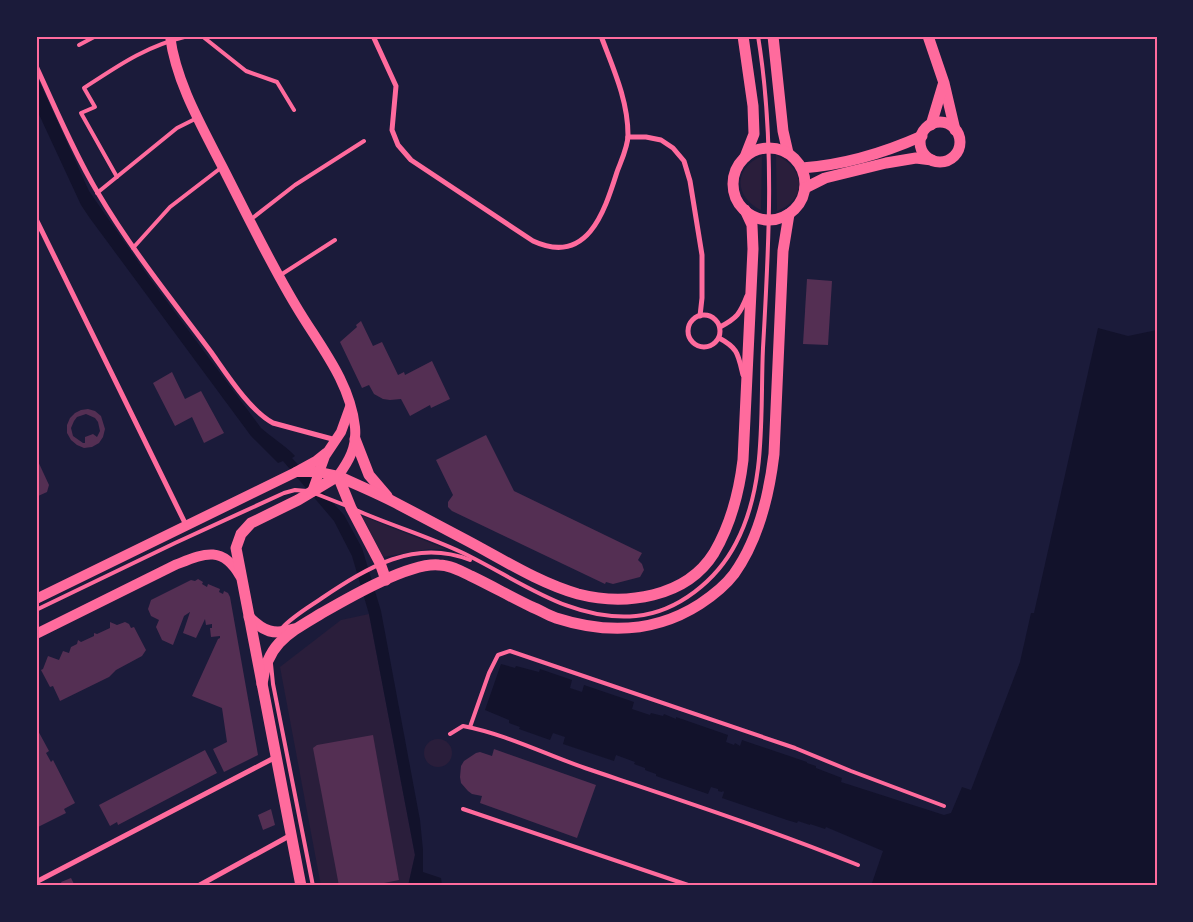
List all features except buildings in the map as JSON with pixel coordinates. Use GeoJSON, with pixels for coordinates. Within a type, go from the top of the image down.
{"type":"FeatureCollection","features":[{"type":"Feature","properties":{"kind":"main road"},"geometry":{"type":"LineString","coordinates":[[296,472],[318,472],[338,476],[394,502],[540,579],[578,593],[605,599],[628,600],[662,593],[693,575],[704,565],[713,553],[728,523],[739,489],[743,460],[752,225],[745,210],[738,201],[734,190],[734,178],[738,167],[745,158],[754,134],[753,106],[743,36]]}},
{"type":"Feature","properties":{"kind":"main road"},"geometry":{"type":"LineString","coordinates":[[773,36],[783,132],[788,153]]}},
{"type":"Feature","properties":{"kind":"main road"},"geometry":{"type":"LineString","coordinates":[[805,188],[825,178],[886,163],[916,158],[945,162],[955,156],[960,145],[960,139],[928,36]]}},
{"type":"Feature","properties":{"kind":"main road"},"geometry":{"type":"LineString","coordinates":[[171,38],[175,62],[197,118],[295,306],[342,381],[354,423],[355,439],[369,474],[377,486],[394,502]]}},
{"type":"Feature","properties":{"kind":"main road"},"geometry":{"type":"LineString","coordinates":[[802,168],[854,159],[895,148],[922,136],[931,125],[944,83]]}},
{"type":"Feature","properties":{"kind":"main road"},"geometry":{"type":"LineString","coordinates":[[931,125],[944,123],[956,130]]}},
{"type":"Feature","properties":{"kind":"main road"},"geometry":{"type":"LineString","coordinates":[[922,136],[921,147],[924,153],[932,160]]}},
{"type":"Feature","properties":{"kind":"main road"},"geometry":{"type":"LineString","coordinates":[[745,158],[759,149],[782,150],[796,159],[802,168],[805,178],[802,198],[797,207],[789,214],[769,220],[752,215],[745,210]]}},
{"type":"Feature","properties":{"kind":"main road"},"geometry":{"type":"LineString","coordinates":[[262,684],[264,669],[271,650],[296,629],[347,599],[386,580],[424,566],[439,564],[448,566],[554,618],[585,626],[615,629],[656,624],[683,615],[710,598],[733,575],[749,549],[762,518],[771,482],[774,454],[783,251],[789,214]]}},
{"type":"Feature","properties":{"kind":"main road"},"geometry":{"type":"LineString","coordinates":[[36,600],[316,461],[326,453],[336,440],[350,406]]}},
{"type":"Feature","properties":{"kind":"main road"},"geometry":{"type":"LineString","coordinates":[[301,886],[236,548],[240,534],[250,523],[312,492],[338,476],[349,459],[355,439]]}},
{"type":"Feature","properties":{"kind":"main road"},"geometry":{"type":"LineString","coordinates":[[312,492],[326,453]]}},
{"type":"Feature","properties":{"kind":"main road"},"geometry":{"type":"LineString","coordinates":[[338,476],[351,508],[380,563],[386,580]]}},
{"type":"Feature","properties":{"kind":"main road"},"geometry":{"type":"LineString","coordinates":[[36,634],[175,565],[198,556],[212,554],[225,558],[235,568],[241,578]]}},
{"type":"Feature","properties":{"kind":"main road"},"geometry":{"type":"LineString","coordinates":[[249,617],[257,625],[276,636],[296,629]]}},
{"type":"Feature","properties":{"kind":"street"},"geometry":{"type":"LineString","coordinates":[[373,36],[396,86],[392,130],[398,145],[411,160],[533,241],[553,248],[566,248],[592,231],[610,194],[628,138],[625,106],[615,71],[601,36]]}},
{"type":"Feature","properties":{"kind":"street"},"geometry":{"type":"LineString","coordinates":[[36,66],[97,193],[133,248],[258,413],[273,422],[336,440]]}},
{"type":"Feature","properties":{"kind":"street"},"geometry":{"type":"LineString","coordinates":[[628,138],[646,137],[662,140],[673,148],[684,161],[690,181],[702,255],[700,316]]}},
{"type":"Feature","properties":{"kind":"street"},"geometry":{"type":"LineString","coordinates":[[36,219],[186,526]]}},
{"type":"Feature","properties":{"kind":"street"},"geometry":{"type":"LineString","coordinates":[[720,327],[734,320],[741,311],[751,286]]}},
{"type":"Feature","properties":{"kind":"street"},"geometry":{"type":"LineString","coordinates":[[700,316],[710,316],[720,327],[719,338],[711,346],[695,345],[689,336],[689,326],[692,321],[700,316]]}},
{"type":"Feature","properties":{"kind":"street"},"geometry":{"type":"LineString","coordinates":[[719,338],[732,345],[738,353],[746,391]]}},
{"type":"Feature","properties":{"kind":"street"},"geometry":{"type":"LineString","coordinates":[[36,882],[277,757]]}},
{"type":"Feature","properties":{"kind":"street"},"geometry":{"type":"LineString","coordinates":[[198,886],[291,835]]}},
{"type":"Feature","properties":{"kind":"lane"},"geometry":{"type":"LineString","coordinates":[[79,45],[96,36]]}},
{"type":"Feature","properties":{"kind":"lane"},"geometry":{"type":"LineString","coordinates":[[117,177],[81,114],[95,107],[84,88],[133,56],[171,38],[188,36]]}},
{"type":"Feature","properties":{"kind":"lane"},"geometry":{"type":"LineString","coordinates":[[202,36],[246,71],[277,82],[294,110]]}},
{"type":"Feature","properties":{"kind":"lane"},"geometry":{"type":"LineString","coordinates":[[36,610],[175,542],[284,493],[295,490],[312,492],[443,544],[564,606],[616,616],[638,616],[674,605],[708,581],[736,544],[750,506],[758,468],[769,220],[769,148],[766,90],[758,36]]}},
{"type":"Feature","properties":{"kind":"lane"},"geometry":{"type":"LineString","coordinates":[[97,193],[177,128],[197,118]]}},
{"type":"Feature","properties":{"kind":"lane"},"geometry":{"type":"LineString","coordinates":[[250,220],[295,185],[364,141]]}},
{"type":"Feature","properties":{"kind":"lane"},"geometry":{"type":"LineString","coordinates":[[133,248],[170,207],[222,167]]}},
{"type":"Feature","properties":{"kind":"lane"},"geometry":{"type":"LineString","coordinates":[[279,276],[335,240]]}},
{"type":"Feature","properties":{"kind":"lane"},"geometry":{"type":"LineString","coordinates":[[276,636],[291,620],[346,582],[395,557],[431,553],[451,554],[484,565]]}},
{"type":"Feature","properties":{"kind":"lane"},"geometry":{"type":"LineString","coordinates":[[271,650],[273,684],[313,886]]}},
{"type":"Feature","properties":{"kind":"lane"},"geometry":{"type":"LineString","coordinates":[[470,727],[489,673],[498,656],[510,650],[794,748],[944,806]]}},
{"type":"Feature","properties":{"kind":"lane"},"geometry":{"type":"LineString","coordinates":[[450,734],[463,726],[480,729],[563,760],[789,838],[858,865]]}},
{"type":"Feature","properties":{"kind":"lane"},"geometry":{"type":"LineString","coordinates":[[463,809],[691,886]]}},
{"type":"Feature","properties":{"kind":"shaded area"},"geometry":{"type":"Polygon","coordinates":[[[36,74],[89,191],[148,276],[261,428],[295,456],[292,458],[344,515],[362,548],[381,611],[420,820],[423,872],[441,878],[442,886],[408,886],[415,855],[369,614],[352,556],[334,521],[283,461],[278,463],[251,436],[81,205],[36,108],[36,74]]]}},
{"type":"Feature","properties":{"kind":"shaded area"},"geometry":{"type":"Polygon","coordinates":[[[776,155],[793,168],[799,183],[794,199],[787,206],[777,211],[776,155]]]}},
{"type":"Feature","properties":{"kind":"shaded area"},"geometry":{"type":"Polygon","coordinates":[[[762,156],[761,210],[746,198],[741,183],[742,175],[746,168],[762,156]]]}},
{"type":"Feature","properties":{"kind":"shaded area"},"geometry":{"type":"Polygon","coordinates":[[[1098,328],[1128,336],[1157,330],[1157,886],[871,886],[883,851],[826,827],[825,829],[798,821],[797,823],[722,798],[724,792],[718,791],[718,789],[711,787],[708,794],[656,776],[656,774],[645,770],[645,768],[634,764],[635,762],[616,755],[614,761],[563,744],[565,737],[553,733],[550,740],[519,729],[520,727],[509,723],[509,720],[485,710],[501,664],[539,672],[540,669],[572,680],[570,688],[582,692],[584,685],[634,702],[632,709],[650,715],[651,713],[663,716],[664,714],[676,719],[676,717],[728,735],[726,742],[734,745],[735,743],[740,746],[742,740],[807,762],[816,766],[816,768],[842,778],[841,782],[944,815],[951,813],[962,787],[971,790],[1020,662],[1031,613],[1034,613],[1098,328]]]}},
{"type":"Feature","properties":{"kind":"shaded area"},"geometry":{"type":"Polygon","coordinates":[[[362,516],[446,549],[429,549],[383,557],[362,516]]]}},
{"type":"Feature","properties":{"kind":"shaded area"},"geometry":{"type":"Polygon","coordinates":[[[369,614],[415,855],[408,886],[321,886],[280,667],[341,620],[369,614]]]}},
{"type":"Feature","properties":{"kind":"shaded area"},"geometry":{"type":"Polygon","coordinates":[[[438,739],[448,743],[452,753],[448,763],[438,767],[428,763],[424,753],[428,743],[438,739]]]}}]}
